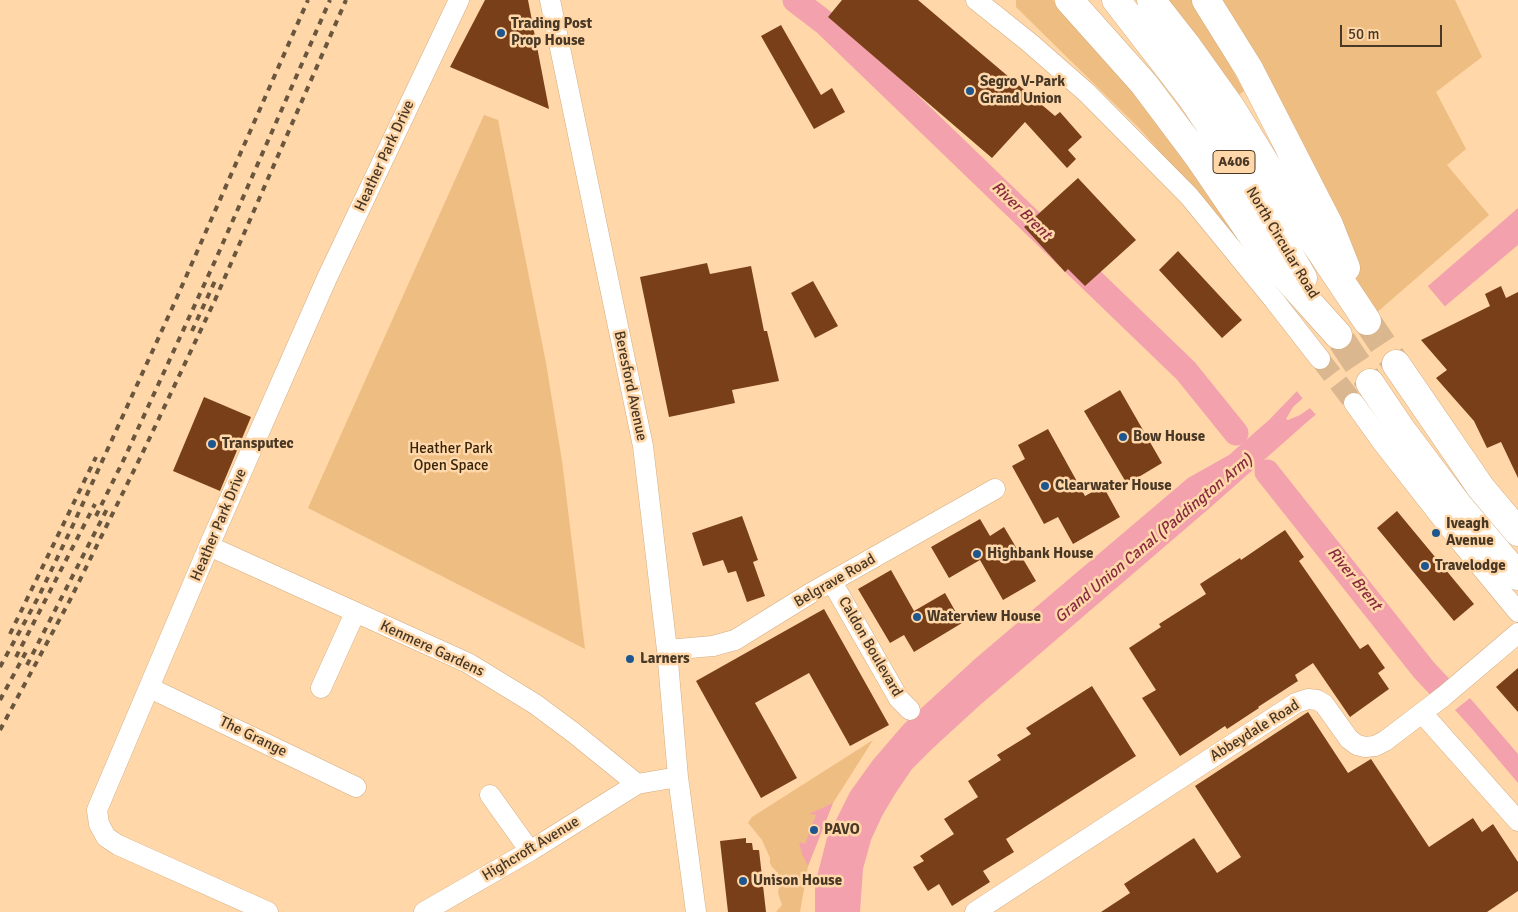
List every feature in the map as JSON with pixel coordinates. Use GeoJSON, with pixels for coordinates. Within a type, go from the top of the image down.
{"type":"FeatureCollection","features":[{"type":"Feature","properties":{"kind":"highway","name":"North Circular Road"},"geometry":{"type":"LineString","coordinates":[[1069,0],[1144,84],[1198,156],[1265,254],[1340,338],[1227,151],[1191,97],[1116,0]]}},
{"type":"Feature","properties":{"kind":"highway","name":"North Circular Road"},"geometry":{"type":"LineString","coordinates":[[1151,0],[1232,109],[1311,237],[1367,321],[1329,225],[1249,69],[1206,0]]}},
{"type":"Feature","properties":{"kind":"highway"},"geometry":{"type":"LineString","coordinates":[[1396,364],[1481,488],[1518,532]]}},
{"type":"Feature","properties":{"kind":"highway"},"geometry":{"type":"LineString","coordinates":[[1362,393],[1401,429],[1458,505],[1518,576]]}},
{"type":"Feature","properties":{"kind":"street","name":"Heather Park Drive"},"geometry":{"type":"LineString","coordinates":[[268,912],[118,845],[106,837],[102,831],[97,810],[209,546],[327,278],[459,0]]}},
{"type":"Feature","properties":{"kind":"street","name":"Beresford Avenue"},"geometry":{"type":"LineString","coordinates":[[550,0],[643,446],[667,650],[678,777],[696,912]]}},
{"type":"Feature","properties":{"kind":"street"},"geometry":{"type":"LineString","coordinates":[[979,1],[1087,93],[1189,196],[1320,359]]}},
{"type":"Feature","properties":{"kind":"street"},"geometry":{"type":"LineString","coordinates":[[1362,393],[1382,442],[1518,612]]}},
{"type":"Feature","properties":{"kind":"street","name":"Belgrave Road"},"geometry":{"type":"LineString","coordinates":[[667,650],[713,646],[735,640],[995,489]]}},
{"type":"Feature","properties":{"kind":"street","name":"Kenmere Gardens"},"geometry":{"type":"LineString","coordinates":[[209,546],[468,663],[535,704],[574,732],[637,784]]}},
{"type":"Feature","properties":{"kind":"street","name":"Caldon Boulevard"},"geometry":{"type":"LineString","coordinates":[[832,582],[899,699],[910,710]]}},
{"type":"Feature","properties":{"kind":"street"},"geometry":{"type":"LineString","coordinates":[[321,688],[355,613]]}},
{"type":"Feature","properties":{"kind":"street","name":"Abbeydale Road"},"geometry":{"type":"LineString","coordinates":[[977,911],[1296,703],[1308,699],[1317,700],[1324,704],[1349,739],[1357,745],[1365,747],[1375,746],[1385,741],[1422,712],[1518,633]]}},
{"type":"Feature","properties":{"kind":"street","name":"The Grange"},"geometry":{"type":"LineString","coordinates":[[150,688],[356,787]]}},
{"type":"Feature","properties":{"kind":"street"},"geometry":{"type":"LineString","coordinates":[[1422,712],[1518,820]]}},
{"type":"Feature","properties":{"kind":"street"},"geometry":{"type":"LineString","coordinates":[[637,784],[678,777]]}},
{"type":"Feature","properties":{"kind":"street","name":"Highcroft Avenue"},"geometry":{"type":"LineString","coordinates":[[424,912],[530,851],[637,784]]}},
{"type":"Feature","properties":{"kind":"street"},"geometry":{"type":"LineString","coordinates":[[490,796],[530,851]]}},
{"type":"Feature","properties":{"kind":"green space"},"geometry":{"type":"Polygon","coordinates":[[[1016,0],[1053,0],[1158,114],[1254,259],[1139,128],[1016,7],[1016,0]]]}},
{"type":"Feature","properties":{"kind":"green space"},"geometry":{"type":"Polygon","coordinates":[[[1169,0],[1195,0],[1244,91],[1237,96],[1169,0]]]}},
{"type":"Feature","properties":{"kind":"green space"},"geometry":{"type":"Polygon","coordinates":[[[1206,0],[1455,0],[1482,57],[1436,92],[1466,149],[1447,165],[1489,215],[1367,321],[1206,0]]]}},
{"type":"Feature","properties":{"kind":"green space","name":"Heather Park Open Space"},"geometry":{"type":"Polygon","coordinates":[[[484,115],[498,120],[546,363],[562,461],[585,649],[308,508],[484,115]]]}},
{"type":"Feature","properties":{"kind":"green space"},"geometry":{"type":"Polygon","coordinates":[[[873,740],[833,803],[808,866],[800,912],[776,912],[782,905],[778,893],[780,881],[778,873],[770,863],[770,858],[762,840],[748,823],[752,817],[873,740]]]}},
{"type":"Feature","properties":{"kind":"water","name":"Grand Union Canal (Paddington Arm)"},"geometry":{"type":"Polygon","coordinates":[[[1518,208],[1518,245],[1307,422],[979,706],[912,769],[882,816],[871,840],[863,869],[860,912],[815,912],[815,884],[827,838],[850,792],[873,760],[904,724],[976,658],[1188,478],[1229,455],[1269,420],[1297,391],[1412,295],[1428,286],[1518,208]],[[1434,295],[1422,300],[1303,398],[1293,407],[1286,419],[1288,420],[1300,415],[1310,408],[1434,302],[1434,295]]]}},
{"type":"Feature","properties":{"kind":"water"},"geometry":{"type":"Polygon","coordinates":[[[1470,698],[1518,754],[1518,783],[1455,710],[1470,698]]]}},
{"type":"Feature","properties":{"kind":"water"},"geometry":{"type":"Polygon","coordinates":[[[833,803],[808,866],[799,842],[805,844],[816,815],[809,814],[833,803]]]}},
{"type":"Feature","properties":{"kind":"pier"},"geometry":{"type":"Polygon","coordinates":[[[1426,284],[1447,309],[1317,416],[1308,406],[1427,307],[1433,298],[1424,302],[1304,400],[1295,389],[1410,293],[1426,284]]]}},
{"type":"Feature","properties":{"kind":"building","name":"Trading Post Prop House"},"geometry":{"type":"Polygon","coordinates":[[[485,0],[528,0],[549,109],[450,67],[485,0]]]}},
{"type":"Feature","properties":{"kind":"building","name":"Segro V-Park Grand Union"},"geometry":{"type":"Polygon","coordinates":[[[842,0],[918,0],[1055,116],[1060,112],[1082,137],[1068,150],[1076,159],[1067,168],[1025,122],[992,158],[828,17],[842,0]]]}},
{"type":"Feature","properties":{"kind":"building"},"geometry":{"type":"Polygon","coordinates":[[[781,25],[821,95],[832,88],[845,112],[814,129],[761,36],[781,25]]]}},
{"type":"Feature","properties":{"kind":"building"},"geometry":{"type":"Polygon","coordinates":[[[1078,178],[1136,240],[1085,286],[1068,269],[1065,272],[1024,227],[1078,178]]]}},
{"type":"Feature","properties":{"kind":"building"},"geometry":{"type":"Polygon","coordinates":[[[1178,251],[1242,320],[1222,338],[1159,270],[1178,251]]]}},
{"type":"Feature","properties":{"kind":"building"},"geometry":{"type":"Polygon","coordinates":[[[707,263],[710,274],[751,266],[764,331],[767,331],[779,381],[732,390],[735,403],[669,417],[640,277],[707,263]]]}},
{"type":"Feature","properties":{"kind":"building"},"geometry":{"type":"Polygon","coordinates":[[[813,281],[838,326],[815,338],[791,293],[813,281]]]}},
{"type":"Feature","properties":{"kind":"building"},"geometry":{"type":"Polygon","coordinates":[[[1501,286],[1506,298],[1518,292],[1518,478],[1501,442],[1487,448],[1474,421],[1436,378],[1447,370],[1421,340],[1490,306],[1485,294],[1501,286]]]}},
{"type":"Feature","properties":{"kind":"building","name":"Bow House"},"geometry":{"type":"Polygon","coordinates":[[[1120,390],[1162,463],[1127,484],[1084,411],[1120,390]]]}},
{"type":"Feature","properties":{"kind":"building","name":"Transputec"},"geometry":{"type":"Polygon","coordinates":[[[204,397],[251,417],[220,491],[173,471],[204,397]]]}},
{"type":"Feature","properties":{"kind":"building","name":"Clearwater House"},"geometry":{"type":"Polygon","coordinates":[[[1048,429],[1085,496],[1103,486],[1120,517],[1073,544],[1058,517],[1044,524],[1012,466],[1025,459],[1018,445],[1048,429]]]}},
{"type":"Feature","properties":{"kind":"building","name":"Travelodge"},"geometry":{"type":"Polygon","coordinates":[[[1397,511],[1474,604],[1454,621],[1377,528],[1397,511]]]}},
{"type":"Feature","properties":{"kind":"building"},"geometry":{"type":"Polygon","coordinates":[[[742,516],[758,560],[753,562],[765,596],[747,602],[736,571],[728,573],[723,560],[703,566],[692,533],[742,516]]]}},
{"type":"Feature","properties":{"kind":"building","name":"Highbank House"},"geometry":{"type":"Polygon","coordinates":[[[980,519],[990,536],[1004,527],[1036,581],[1003,600],[980,560],[949,578],[931,547],[980,519]]]}},
{"type":"Feature","properties":{"kind":"building"},"geometry":{"type":"Polygon","coordinates":[[[1285,530],[1304,557],[1299,561],[1360,649],[1368,644],[1385,668],[1378,673],[1389,689],[1350,717],[1313,663],[1295,675],[1298,681],[1227,729],[1225,726],[1180,756],[1142,698],[1156,690],[1129,648],[1161,627],[1159,624],[1206,594],[1200,584],[1240,558],[1241,560],[1285,530]]]}},
{"type":"Feature","properties":{"kind":"building","name":"Waterview House"},"geometry":{"type":"Polygon","coordinates":[[[891,570],[914,611],[945,593],[962,623],[914,652],[904,635],[890,643],[858,589],[891,570]]]}},
{"type":"Feature","properties":{"kind":"building"},"geometry":{"type":"Polygon","coordinates":[[[824,609],[889,725],[850,746],[809,673],[755,703],[797,778],[761,798],[696,681],[824,609]]]}},
{"type":"Feature","properties":{"kind":"building"},"geometry":{"type":"Polygon","coordinates":[[[1518,668],[1518,712],[1496,687],[1518,668]]]}},
{"type":"Feature","properties":{"kind":"building"},"geometry":{"type":"Polygon","coordinates":[[[1092,686],[1136,756],[1006,839],[1014,852],[983,871],[990,882],[952,906],[939,884],[928,891],[913,867],[924,861],[920,856],[954,834],[944,819],[978,797],[968,781],[1001,760],[997,755],[1031,734],[1026,728],[1092,686]]]}},
{"type":"Feature","properties":{"kind":"building"},"geometry":{"type":"Polygon","coordinates":[[[1308,712],[1348,773],[1371,759],[1429,847],[1473,818],[1482,832],[1493,824],[1518,862],[1518,891],[1487,912],[1101,912],[1130,893],[1124,884],[1194,838],[1217,873],[1241,857],[1195,786],[1308,712]]]}},
{"type":"Feature","properties":{"kind":"building","name":"Unison House"},"geometry":{"type":"Polygon","coordinates":[[[746,838],[746,843],[752,843],[753,850],[759,850],[766,912],[728,912],[720,841],[746,838]]]}},
{"type":"Feature","properties":{"kind":"waterway","name":"River Brent"},"geometry":{"type":"LineString","coordinates":[[795,0],[825,23],[1186,371],[1236,433]]}},
{"type":"Feature","properties":{"kind":"waterway","name":"River Brent"},"geometry":{"type":"LineString","coordinates":[[1267,472],[1424,670],[1440,687]]}},
{"type":"Feature","properties":{"kind":"tunnel"},"geometry":{"type":"LineString","coordinates":[[1367,321],[1396,364]]}},
{"type":"Feature","properties":{"kind":"tunnel"},"geometry":{"type":"LineString","coordinates":[[1342,341],[1370,383]]}},
{"type":"Feature","properties":{"kind":"tunnel"},"geometry":{"type":"LineString","coordinates":[[1320,359],[1354,403]]}},
{"type":"Feature","properties":{"kind":"railway"},"geometry":{"type":"LineString","coordinates":[[0,667],[39,596],[73,525],[174,304],[308,0]]}},
{"type":"Feature","properties":{"kind":"railway"},"geometry":{"type":"LineString","coordinates":[[96,516],[215,261],[330,0]]}},
{"type":"Feature","properties":{"kind":"railway"},"geometry":{"type":"LineString","coordinates":[[0,730],[70,600],[143,452],[215,300],[346,0]]}},
{"type":"Feature","properties":{"kind":"railway"},"geometry":{"type":"LineString","coordinates":[[192,331],[215,281]]}},
{"type":"Feature","properties":{"kind":"railway"},"geometry":{"type":"LineString","coordinates":[[10,634],[96,457]]}},
{"type":"Feature","properties":{"kind":"railway"},"geometry":{"type":"LineString","coordinates":[[16,657],[95,504]]}},
{"type":"Feature","properties":{"kind":"railway"},"geometry":{"type":"LineString","coordinates":[[27,665],[107,509]]}},
{"type":"Feature","properties":{"kind":"railway"},"geometry":{"type":"LineString","coordinates":[[0,700],[26,652]]}},
{"type":"Feature","properties":{"kind":"place","name":"Trading Post Prop House"},"geometry":{"type":"Point","coordinates":[501,33]}},
{"type":"Feature","properties":{"kind":"place","name":"Segro V-Park Grand Union"},"geometry":{"type":"Point","coordinates":[970,91]}},
{"type":"Feature","properties":{"kind":"place","name":"Bow House"},"geometry":{"type":"Point","coordinates":[1123,437]}},
{"type":"Feature","properties":{"kind":"place","name":"Transputec"},"geometry":{"type":"Point","coordinates":[212,444]}},
{"type":"Feature","properties":{"kind":"place","name":"Clearwater House"},"geometry":{"type":"Point","coordinates":[1045,486]}},
{"type":"Feature","properties":{"kind":"place","name":"Iveagh Avenue"},"geometry":{"type":"Point","coordinates":[1436,533]}},
{"type":"Feature","properties":{"kind":"place","name":"Highbank House"},"geometry":{"type":"Point","coordinates":[977,554]}},
{"type":"Feature","properties":{"kind":"place","name":"Travelodge"},"geometry":{"type":"Point","coordinates":[1425,566]}},
{"type":"Feature","properties":{"kind":"place","name":"Waterview House"},"geometry":{"type":"Point","coordinates":[917,617]}},
{"type":"Feature","properties":{"kind":"place","name":"Larners"},"geometry":{"type":"Point","coordinates":[630,659]}},
{"type":"Feature","properties":{"kind":"place","name":"PAVO"},"geometry":{"type":"Point","coordinates":[814,830]}},
{"type":"Feature","properties":{"kind":"place","name":"Unison House"},"geometry":{"type":"Point","coordinates":[743,881]}}]}
